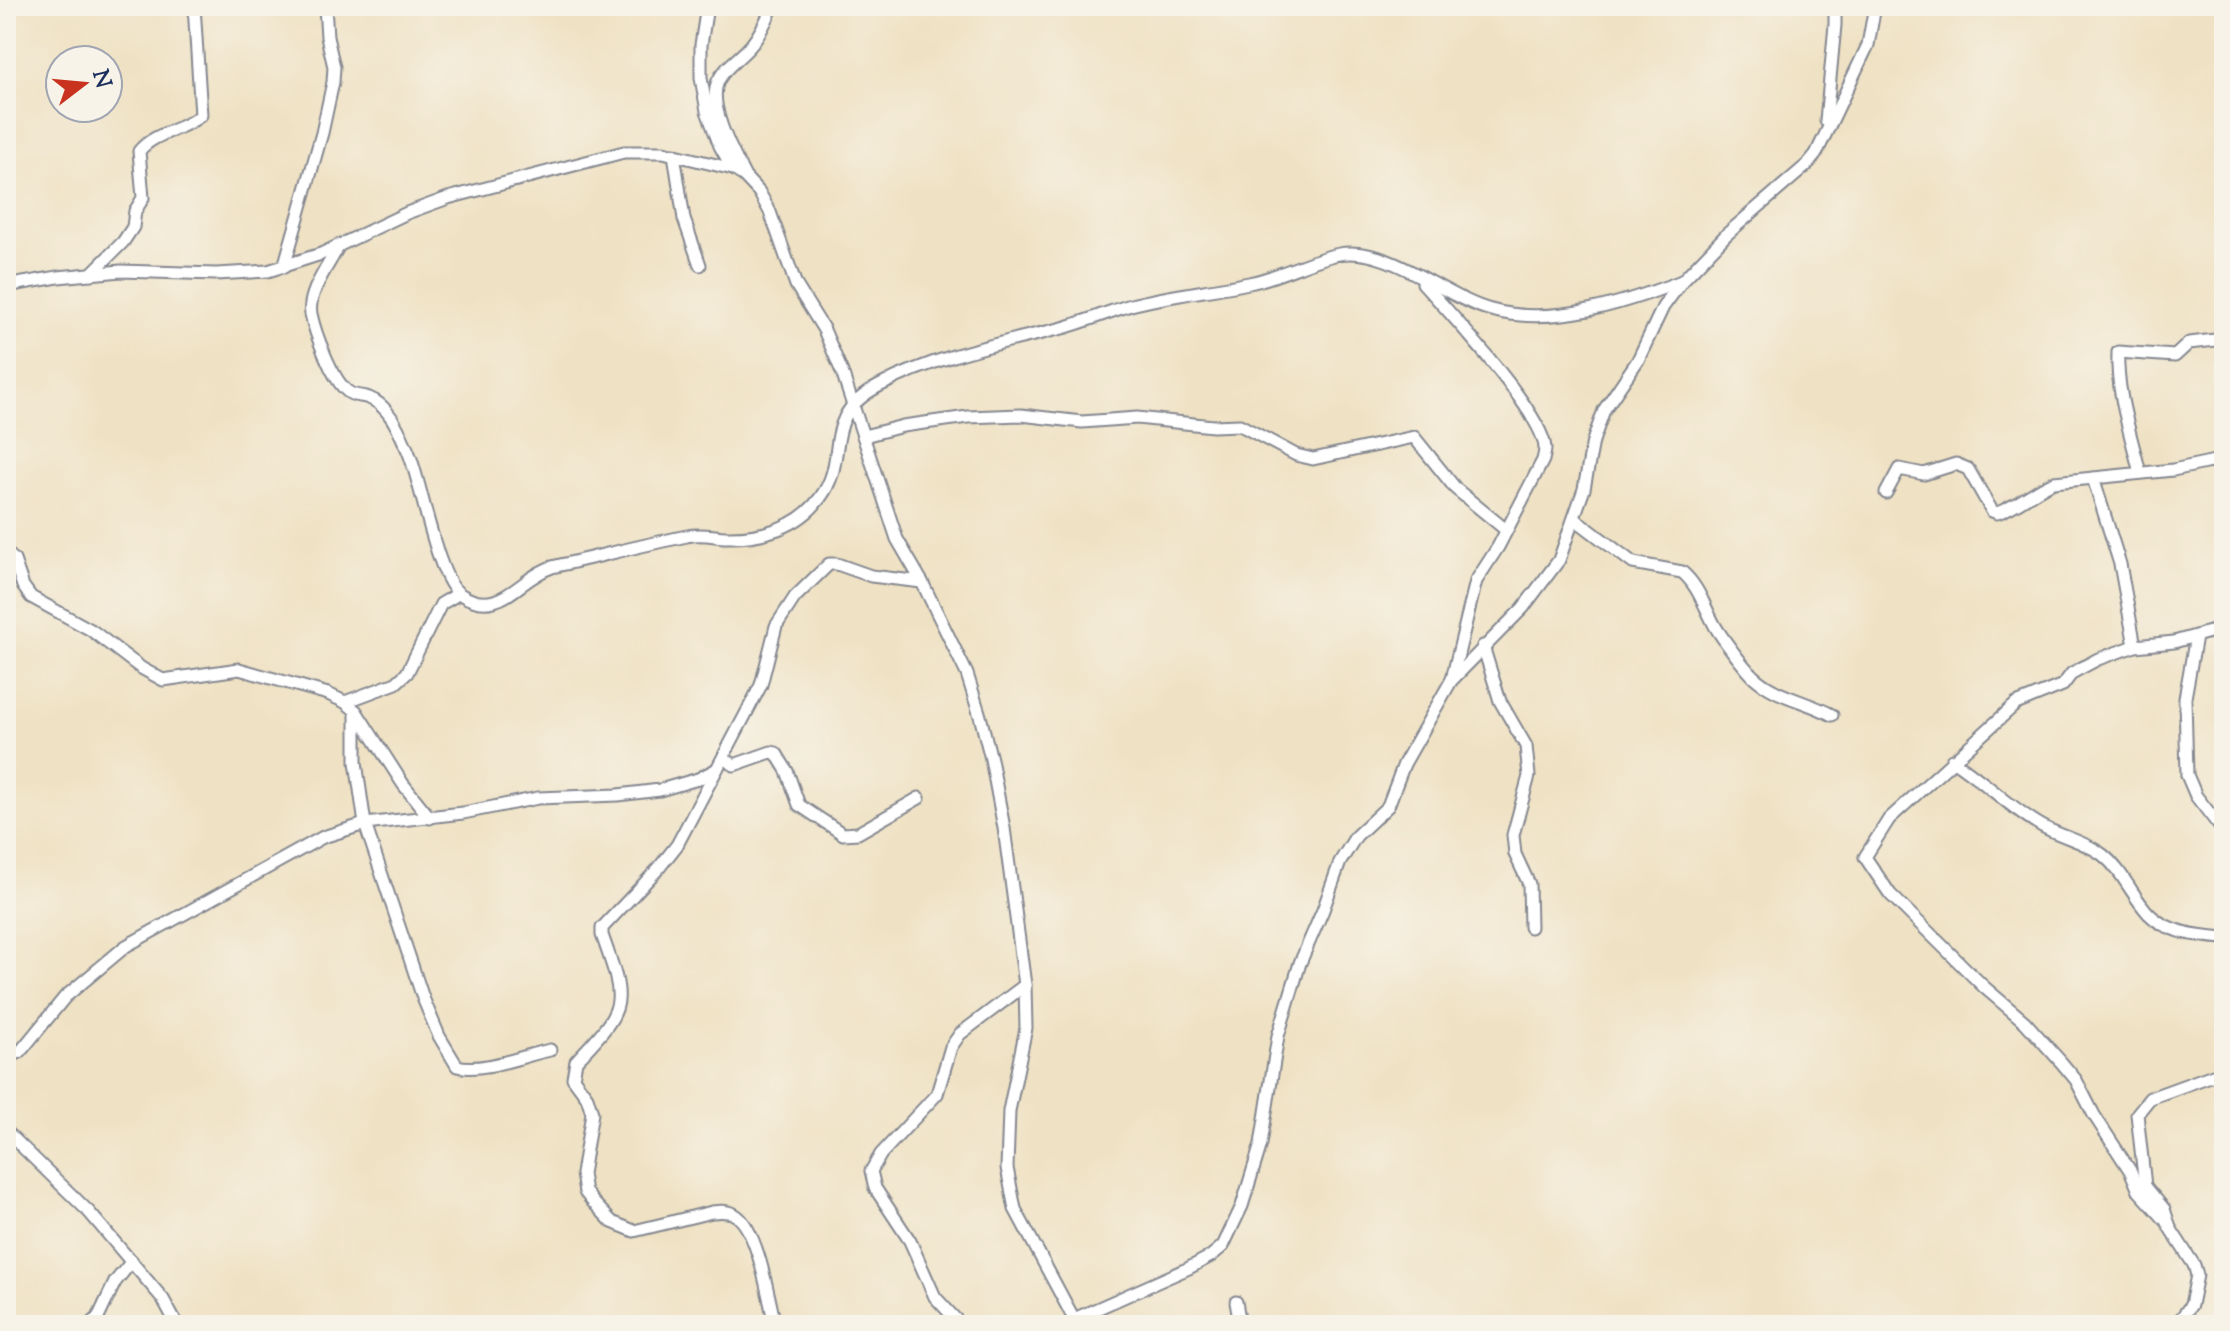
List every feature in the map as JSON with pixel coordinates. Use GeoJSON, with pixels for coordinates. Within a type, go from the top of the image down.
{"type":"FeatureCollection","features":[{"type":"Feature","properties":{"kind":"street"},"geometry":{"type":"LineString","coordinates":[[91,274],[123,242],[133,227],[135,211],[143,198],[139,151],[161,133],[201,115],[194,6]]}},
{"type":"Feature","properties":{"kind":"street"},"geometry":{"type":"LineString","coordinates":[[284,267],[322,133],[333,82],[334,67],[327,37],[325,6]]}},
{"type":"Feature","properties":{"kind":"street"},"geometry":{"type":"LineString","coordinates":[[707,6],[701,45],[701,78],[714,129],[733,169]]}},
{"type":"Feature","properties":{"kind":"street"},"geometry":{"type":"LineString","coordinates":[[744,176],[725,134],[716,103],[716,89],[724,73],[751,45],[773,6]]}},
{"type":"Feature","properties":{"kind":"street"},"geometry":{"type":"LineString","coordinates":[[1825,132],[1835,6]]}},
{"type":"Feature","properties":{"kind":"street"},"geometry":{"type":"LineString","coordinates":[[6,286],[134,271],[241,274],[284,267],[338,247],[407,213],[504,182],[624,152],[674,154],[733,169],[744,176],[759,192],[770,212],[796,285],[824,330],[853,404],[897,539],[922,582],[967,674],[991,759],[1013,883],[1025,985],[1026,1028],[1009,1111],[1007,1168],[1015,1209],[1073,1320],[1189,1268],[1223,1246],[1242,1206],[1261,1144],[1278,1036],[1300,963],[1336,870],[1356,836],[1388,806],[1404,764],[1451,681],[1523,608],[1559,560],[1575,519],[1593,441],[1604,410],[1638,360],[1663,307],[1682,281],[1727,234],[1816,154],[1868,45],[1875,6]]}},
{"type":"Feature","properties":{"kind":"street"},"geometry":{"type":"LineString","coordinates":[[674,154],[684,219],[700,265]]}},
{"type":"Feature","properties":{"kind":"street"},"geometry":{"type":"LineString","coordinates":[[338,247],[316,289],[310,312],[331,368],[350,395],[367,397],[379,403],[401,434],[413,462],[439,555],[451,584],[458,594],[483,602],[506,598],[533,575],[552,567],[691,535],[745,536],[790,526],[820,498],[829,481],[841,421],[853,404],[875,388],[924,364],[1062,328],[1130,306],[1208,288],[1249,283],[1337,254],[1356,253],[1378,256],[1491,310],[1527,316],[1578,311],[1650,293],[1682,281]]}},
{"type":"Feature","properties":{"kind":"street"},"geometry":{"type":"LineString","coordinates":[[1417,277],[1492,361],[1541,433],[1545,447],[1543,460],[1476,581],[1451,681]]}},
{"type":"Feature","properties":{"kind":"street"},"geometry":{"type":"LineString","coordinates":[[2140,473],[2126,411],[2118,352],[2175,356],[2189,343],[2224,339]]}},
{"type":"Feature","properties":{"kind":"street"},"geometry":{"type":"LineString","coordinates":[[864,436],[903,426],[968,417],[1021,415],[1082,422],[1137,418],[1213,426],[1240,425],[1296,455],[1313,459],[1414,437],[1456,489],[1506,530]]}},
{"type":"Feature","properties":{"kind":"street"},"geometry":{"type":"LineString","coordinates":[[1886,493],[1899,469],[1924,474],[1956,464],[1968,469],[1992,511],[1997,513],[2054,482],[2173,470],[2224,459]]}},
{"type":"Feature","properties":{"kind":"street"},"geometry":{"type":"LineString","coordinates":[[2093,478],[2120,564],[2135,646]]}},
{"type":"Feature","properties":{"kind":"street"},"geometry":{"type":"LineString","coordinates":[[1575,519],[1633,563],[1682,572],[1697,591],[1716,628],[1754,677],[1791,698],[1832,715]]}},
{"type":"Feature","properties":{"kind":"street"},"geometry":{"type":"LineString","coordinates":[[6,552],[14,560],[23,586],[31,597],[91,630],[141,668],[163,680],[239,669],[328,694],[345,702],[356,711],[403,784],[430,818]]}},
{"type":"Feature","properties":{"kind":"street"},"geometry":{"type":"LineString","coordinates":[[775,1325],[768,1287],[757,1254],[747,1228],[737,1215],[725,1211],[712,1212],[634,1231],[612,1222],[585,1192],[583,1165],[592,1113],[587,1097],[573,1078],[574,1068],[576,1061],[611,1024],[617,1009],[619,996],[602,928],[677,845],[761,685],[776,626],[795,597],[829,564],[871,576],[922,582]]}},
{"type":"Feature","properties":{"kind":"street"},"geometry":{"type":"LineString","coordinates":[[345,702],[396,683],[407,673],[441,604],[458,594]]}},
{"type":"Feature","properties":{"kind":"street"},"geometry":{"type":"LineString","coordinates":[[2169,1224],[2139,1191],[2131,1172],[2069,1071],[2025,1022],[1984,987],[1890,894],[1868,864],[1867,852],[1889,819],[2016,704],[2063,685],[2072,673],[2098,659],[2135,646],[2174,642],[2224,628]]}},
{"type":"Feature","properties":{"kind":"street"},"geometry":{"type":"LineString","coordinates":[[2196,636],[2185,698],[2187,775],[2196,796],[2224,832]]}},
{"type":"Feature","properties":{"kind":"street"},"geometry":{"type":"LineString","coordinates":[[1483,646],[1500,701],[1526,746],[1529,776],[1513,835],[1515,854],[1529,884],[1530,927]]}},
{"type":"Feature","properties":{"kind":"street"},"geometry":{"type":"LineString","coordinates":[[356,711],[356,762],[365,824],[423,998],[439,1036],[457,1066],[463,1068],[550,1050]]}},
{"type":"Feature","properties":{"kind":"street"},"geometry":{"type":"LineString","coordinates":[[724,758],[734,765],[776,753],[787,771],[799,805],[843,834],[858,833],[919,798]]}},
{"type":"Feature","properties":{"kind":"street"},"geometry":{"type":"LineString","coordinates":[[1952,760],[2039,825],[2103,855],[2149,914],[2166,926],[2224,938]]}},
{"type":"Feature","properties":{"kind":"street"},"geometry":{"type":"LineString","coordinates":[[6,1058],[20,1052],[65,997],[126,946],[323,837],[365,824],[430,818],[538,798],[660,790],[698,779],[717,769]]}},
{"type":"Feature","properties":{"kind":"street"},"geometry":{"type":"LineString","coordinates":[[961,1325],[935,1297],[910,1241],[875,1188],[871,1171],[881,1154],[937,1094],[951,1047],[960,1034],[1025,985]]}},
{"type":"Feature","properties":{"kind":"street"},"geometry":{"type":"LineString","coordinates":[[2176,1325],[2188,1312],[2197,1275],[2162,1207],[2144,1182],[2137,1114],[2150,1098],[2224,1071]]}},
{"type":"Feature","properties":{"kind":"street"},"geometry":{"type":"LineString","coordinates":[[6,1131],[79,1202],[132,1261],[163,1299],[177,1325]]}},
{"type":"Feature","properties":{"kind":"street"},"geometry":{"type":"LineString","coordinates":[[90,1325],[98,1318],[115,1282],[132,1261]]}},
{"type":"Feature","properties":{"kind":"street"},"geometry":{"type":"LineString","coordinates":[[1236,1302],[1240,1325]]}}]}
